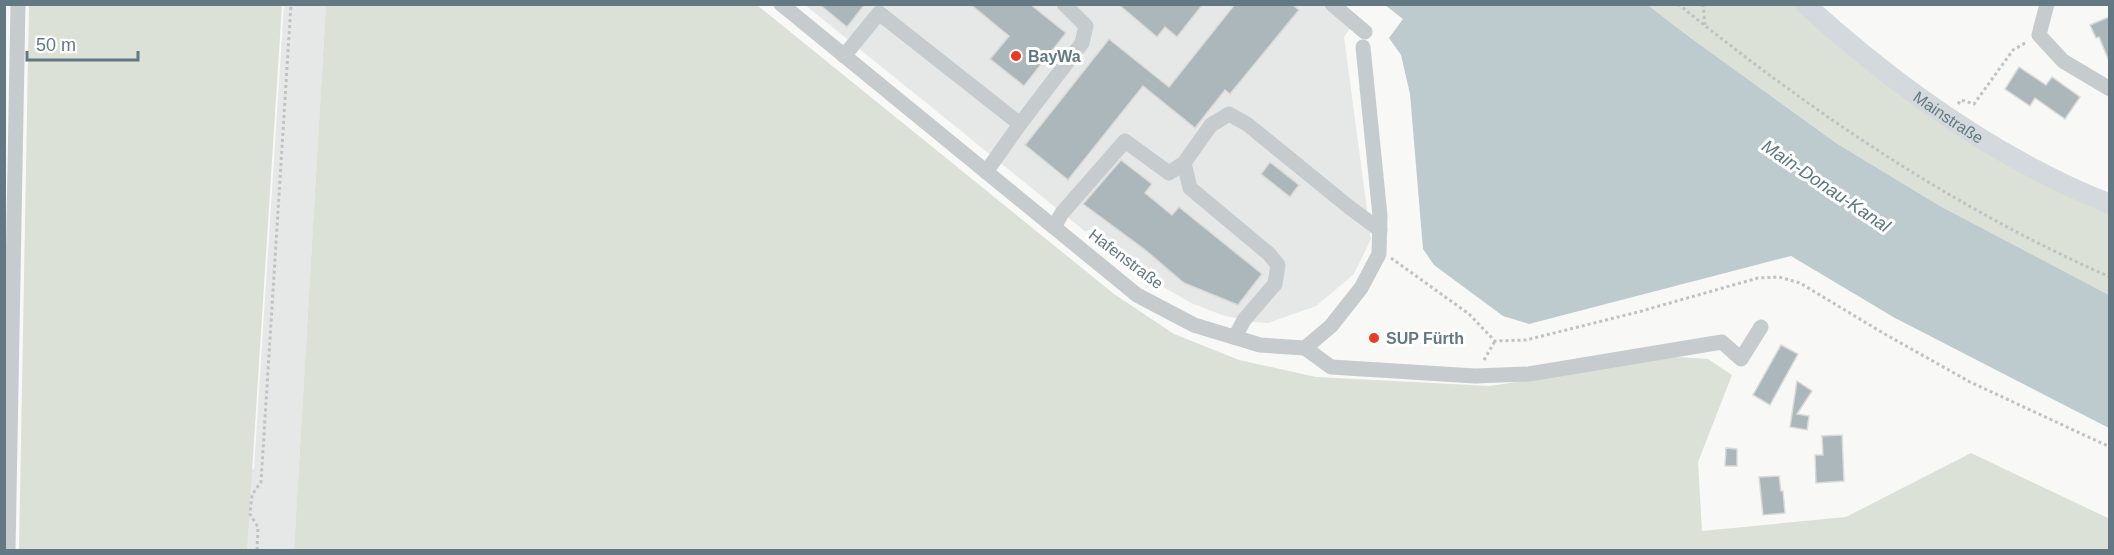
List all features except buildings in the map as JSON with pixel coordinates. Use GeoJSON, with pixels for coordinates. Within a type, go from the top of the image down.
{"type":"FeatureCollection","features":[{"type":"Feature","properties":{"kind":"main road","name":"Mainstraße"},"geometry":{"type":"LineString","coordinates":[[1805,4],[1877,67],[1948,116],[2035,169],[2109,204]]}},
{"type":"Feature","properties":{"kind":"street"},"geometry":{"type":"LineString","coordinates":[[7,544],[10,153],[18,4]]}},
{"type":"Feature","properties":{"kind":"street","name":"Hafenstraße"},"geometry":{"type":"LineString","coordinates":[[781,4],[1137,295],[1194,325],[1260,345],[1305,348]]}},
{"type":"Feature","properties":{"kind":"street"},"geometry":{"type":"LineString","coordinates":[[986,172],[1082,43],[1086,26],[1064,4]]}},
{"type":"Feature","properties":{"kind":"street"},"geometry":{"type":"LineString","coordinates":[[1332,4],[1364,39],[1380,216],[1379,254],[1360,288],[1331,326],[1305,348],[1331,367],[1475,376],[1529,374],[1722,342],[1741,358],[1761,327]]}},
{"type":"Feature","properties":{"kind":"street"},"geometry":{"type":"LineString","coordinates":[[2047,4],[2039,35],[2063,61],[2109,89]]}},
{"type":"Feature","properties":{"kind":"street"},"geometry":{"type":"LineString","coordinates":[[844,56],[882,9],[1020,124]]}},
{"type":"Feature","properties":{"kind":"street"},"geometry":{"type":"LineString","coordinates":[[1054,227],[1062,213],[1125,141],[1169,173],[1184,163],[1211,125],[1229,114],[1246,124],[1380,230]]}},
{"type":"Feature","properties":{"kind":"street"},"geometry":{"type":"LineString","coordinates":[[1184,163],[1190,189],[1269,254],[1278,265],[1275,284],[1244,320],[1235,337]]}},
{"type":"Feature","properties":{"kind":"path"},"geometry":{"type":"LineString","coordinates":[[257,550],[258,527],[250,514],[252,495],[261,482],[291,4]]}},
{"type":"Feature","properties":{"kind":"path"},"geometry":{"type":"LineString","coordinates":[[1678,4],[1766,74],[1890,159],[1978,211],[2109,277]]}},
{"type":"Feature","properties":{"kind":"path"},"geometry":{"type":"LineString","coordinates":[[1703,4],[1705,26]]}},
{"type":"Feature","properties":{"kind":"path"},"geometry":{"type":"LineString","coordinates":[[1948,116],[1961,100],[1974,104],[2013,50],[2039,35]]}},
{"type":"Feature","properties":{"kind":"path"},"geometry":{"type":"LineString","coordinates":[[1379,254],[1388,256],[1432,287]]}},
{"type":"Feature","properties":{"kind":"path"},"geometry":{"type":"LineString","coordinates":[[1475,376],[1495,341]]}},
{"type":"Feature","properties":{"kind":"shaded area"},"geometry":{"type":"Polygon","coordinates":[[[326,4],[757,5],[1114,294],[1174,334],[1239,360],[1316,377],[1490,386],[1676,357],[1708,359],[1732,375],[1698,462],[1702,531],[1846,517],[1971,453],[2110,519],[2109,550],[294,550],[326,4]]]}},
{"type":"Feature","properties":{"kind":"shaded area"},"geometry":{"type":"Polygon","coordinates":[[[29,5],[282,5],[247,550],[19,550],[29,5]]]}},
{"type":"Feature","properties":{"kind":"shaded area"},"geometry":{"type":"Polygon","coordinates":[[[284,5],[326,5],[294,550],[240,550],[245,479],[254,468],[284,5]]]}},
{"type":"Feature","properties":{"kind":"shaded area"},"geometry":{"type":"Polygon","coordinates":[[[805,5],[1323,5],[1351,27],[1344,37],[1371,239],[1354,274],[1316,306],[1268,323],[1222,315],[1191,303],[1148,278],[1089,229],[1086,232],[805,5]]]}},
{"type":"Feature","properties":{"kind":"shaded area"},"geometry":{"type":"Polygon","coordinates":[[[1648,5],[1805,5],[1877,67],[2109,204],[2109,295],[1940,206],[1836,143],[1648,5]]]}},
{"type":"Feature","properties":{"kind":"water","name":"Main-Donau-Kanal"},"geometry":{"type":"Polygon","coordinates":[[[1385,5],[1648,5],[1836,143],[1940,206],[2109,295],[2109,428],[1895,318],[1791,256],[1529,324],[1503,316],[1434,265],[1423,249],[1410,94],[1401,55],[1389,38],[1403,19],[1385,5]]]}},
{"type":"Feature","properties":{"kind":"place","name":"BayWa"},"geometry":{"type":"Point","coordinates":[1016,56]}},
{"type":"Feature","properties":{"kind":"place","name":"SUP Fürth"},"geometry":{"type":"Point","coordinates":[1374,338]}}]}
